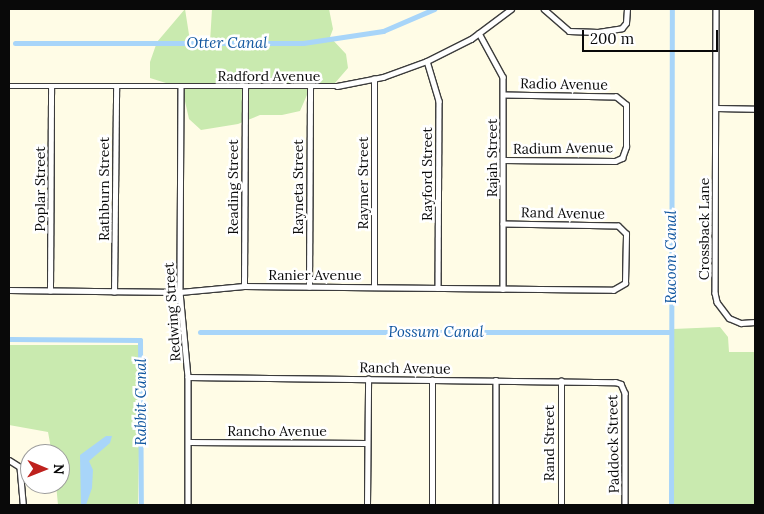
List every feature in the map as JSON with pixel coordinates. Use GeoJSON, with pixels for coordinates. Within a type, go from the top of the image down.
{"type":"FeatureCollection","features":[{"type":"Feature","properties":{"kind":"street","name":"Radford Avenue"},"geometry":{"type":"LineString","coordinates":[[9,86],[310,88],[374,79],[427,61],[479,33],[511,9]]}},
{"type":"Feature","properties":{"kind":"street"},"geometry":{"type":"LineString","coordinates":[[544,9],[569,31],[618,31],[626,23],[627,9]]}},
{"type":"Feature","properties":{"kind":"street","name":"Crossback Lane"},"geometry":{"type":"LineString","coordinates":[[716,9],[717,302],[729,318],[741,323],[755,322]]}},
{"type":"Feature","properties":{"kind":"street","name":"Rajah Street"},"geometry":{"type":"LineString","coordinates":[[479,33],[502,72],[504,95],[503,289]]}},
{"type":"Feature","properties":{"kind":"street","name":"Rayford Street"},"geometry":{"type":"LineString","coordinates":[[427,61],[439,100],[438,288]]}},
{"type":"Feature","properties":{"kind":"street","name":"Raymer Street"},"geometry":{"type":"LineString","coordinates":[[374,79],[374,287]]}},
{"type":"Feature","properties":{"kind":"street","name":"Poplar Street"},"geometry":{"type":"LineString","coordinates":[[50,291],[51,87]]}},
{"type":"Feature","properties":{"kind":"street","name":"Rathburn Street"},"geometry":{"type":"LineString","coordinates":[[114,292],[116,87]]}},
{"type":"Feature","properties":{"kind":"street","name":"Redwing Street"},"geometry":{"type":"LineString","coordinates":[[180,88],[180,292],[188,377],[188,505]]}},
{"type":"Feature","properties":{"kind":"street","name":"Reading Street"},"geometry":{"type":"LineString","coordinates":[[244,286],[245,88]]}},
{"type":"Feature","properties":{"kind":"street","name":"Rayneta Street"},"geometry":{"type":"LineString","coordinates":[[308,286],[310,88]]}},
{"type":"Feature","properties":{"kind":"street","name":"Radio Avenue"},"geometry":{"type":"LineString","coordinates":[[504,95],[608,96],[622,99],[626,110],[626,147],[622,158]]}},
{"type":"Feature","properties":{"kind":"street"},"geometry":{"type":"LineString","coordinates":[[716,108],[755,108]]}},
{"type":"Feature","properties":{"kind":"street","name":"Radium Avenue"},"geometry":{"type":"LineString","coordinates":[[503,160],[610,161],[622,158]]}},
{"type":"Feature","properties":{"kind":"street","name":"Rand Avenue"},"geometry":{"type":"LineString","coordinates":[[503,224],[622,228],[626,240],[626,277],[622,287]]}},
{"type":"Feature","properties":{"kind":"street","name":"Ranier Avenue"},"geometry":{"type":"LineString","coordinates":[[9,290],[180,292],[244,286],[613,290],[622,287]]}},
{"type":"Feature","properties":{"kind":"street","name":"Ranch Avenue"},"geometry":{"type":"LineString","coordinates":[[188,377],[561,381],[621,384]]}},
{"type":"Feature","properties":{"kind":"street"},"geometry":{"type":"LineString","coordinates":[[367,505],[368,379]]}},
{"type":"Feature","properties":{"kind":"street"},"geometry":{"type":"LineString","coordinates":[[432,380],[432,505]]}},
{"type":"Feature","properties":{"kind":"street"},"geometry":{"type":"LineString","coordinates":[[496,380],[496,505]]}},
{"type":"Feature","properties":{"kind":"street","name":"Rand Street"},"geometry":{"type":"LineString","coordinates":[[561,381],[561,505]]}},
{"type":"Feature","properties":{"kind":"street","name":"Paddock Street"},"geometry":{"type":"LineString","coordinates":[[621,384],[626,393],[625,505]]}},
{"type":"Feature","properties":{"kind":"street","name":"Rancho Avenue"},"geometry":{"type":"LineString","coordinates":[[188,442],[367,443]]}},
{"type":"Feature","properties":{"kind":"street"},"geometry":{"type":"LineString","coordinates":[[9,460],[20,467],[23,505]]}},
{"type":"Feature","properties":{"kind":"green space"},"geometry":{"type":"Polygon","coordinates":[[[185,9],[190,41],[210,42],[212,9],[329,9],[333,29],[330,37],[346,54],[348,68],[335,83],[310,88],[300,111],[282,115],[260,115],[238,124],[201,130],[189,119],[182,88],[150,78],[150,62],[157,42],[185,9]]]}},
{"type":"Feature","properties":{"kind":"green space"},"geometry":{"type":"Polygon","coordinates":[[[720,327],[728,337],[729,352],[755,352],[755,505],[671,505],[673,329],[720,327]]]}},
{"type":"Feature","properties":{"kind":"green space"},"geometry":{"type":"Polygon","coordinates":[[[9,345],[141,345],[138,505],[58,505],[57,494],[70,494],[70,444],[50,444],[48,432],[9,425],[9,345]]]}},
{"type":"Feature","properties":{"kind":"water"},"geometry":{"type":"Polygon","coordinates":[[[106,436],[112,436],[110,443],[89,461],[93,470],[92,488],[86,505],[81,505],[80,455],[106,436]]]}},
{"type":"Feature","properties":{"kind":"waterway","name":"Otter Canal"},"geometry":{"type":"LineString","coordinates":[[15,43],[303,43],[383,31],[434,9]]}},
{"type":"Feature","properties":{"kind":"waterway","name":"Racoon Canal"},"geometry":{"type":"LineString","coordinates":[[671,505],[672,9]]}},
{"type":"Feature","properties":{"kind":"waterway","name":"Possum Canal"},"geometry":{"type":"LineString","coordinates":[[200,332],[671,332]]}},
{"type":"Feature","properties":{"kind":"waterway","name":"Rabbit Canal"},"geometry":{"type":"LineString","coordinates":[[9,339],[140,340],[141,505]]}}]}
